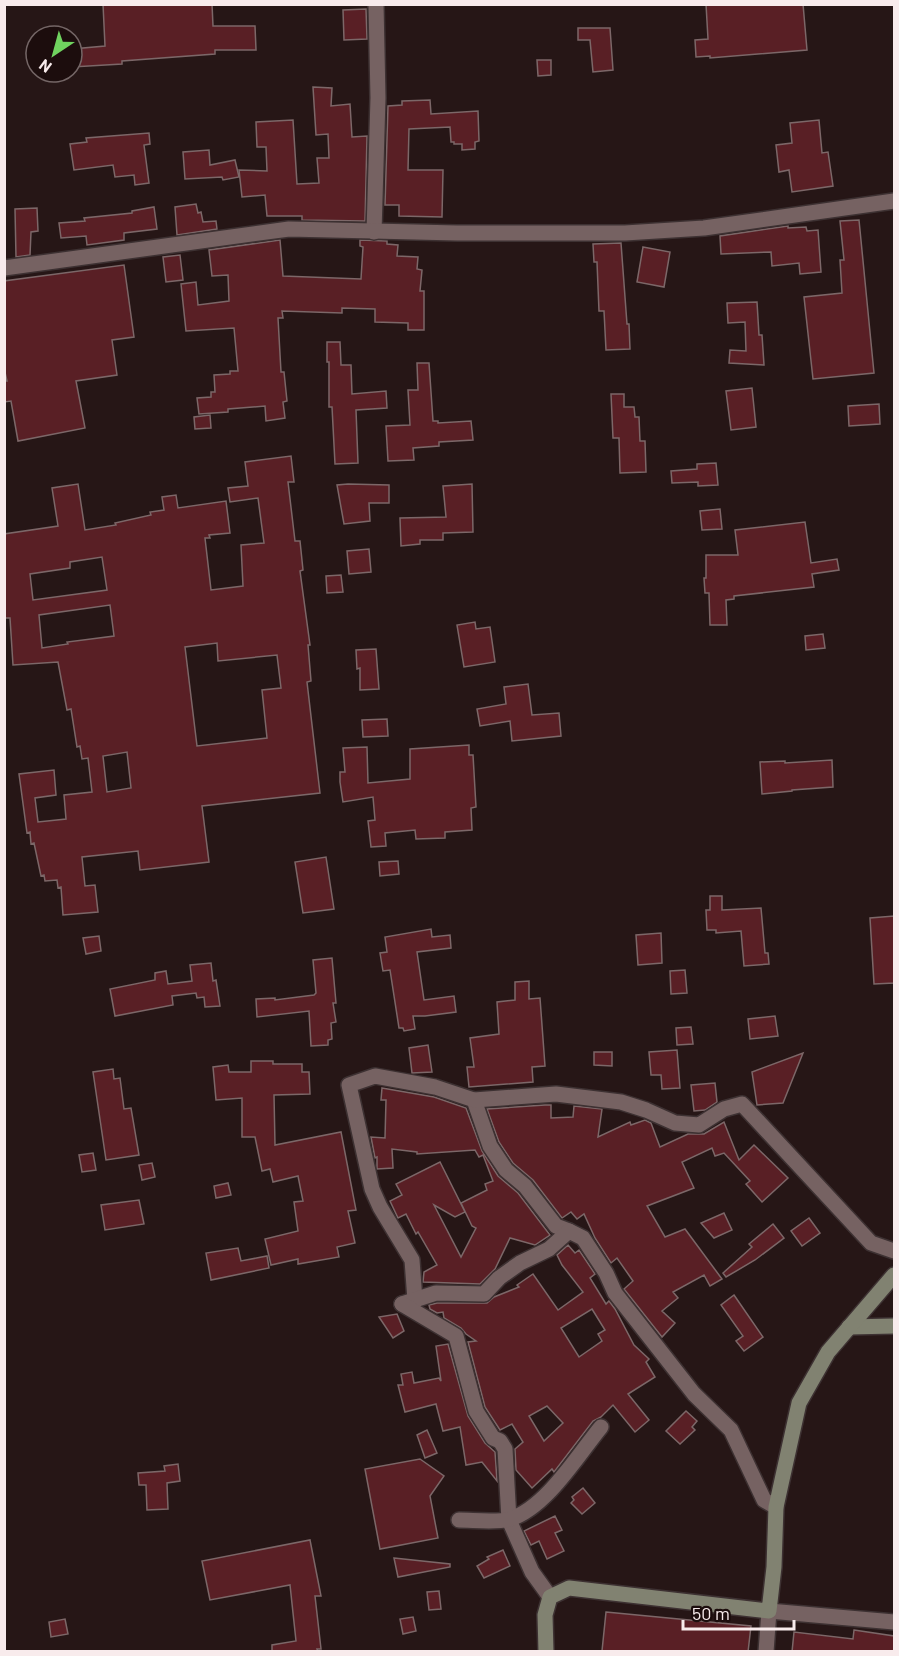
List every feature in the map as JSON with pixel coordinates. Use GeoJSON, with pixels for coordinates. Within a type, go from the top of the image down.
{"type":"FeatureCollection","features":[{"type":"Feature","properties":{"kind":"street"},"geometry":{"type":"LineString","coordinates":[[374,232],[378,98],[376,4]]}},
{"type":"Feature","properties":{"kind":"street"},"geometry":{"type":"LineString","coordinates":[[4,268],[289,229],[374,232],[626,232],[704,228],[894,201]]}},
{"type":"Feature","properties":{"kind":"street"},"geometry":{"type":"LineString","coordinates":[[415,1300],[412,1260],[380,1207],[372,1189],[349,1085],[375,1076],[435,1087],[474,1100],[556,1094],[621,1102],[675,1123],[699,1125],[724,1109],[742,1104],[871,1243],[894,1251]]}},
{"type":"Feature","properties":{"kind":"street"},"geometry":{"type":"LineString","coordinates":[[474,1100],[490,1146],[506,1170],[525,1186],[556,1226],[584,1238],[606,1273],[615,1293],[694,1394],[731,1430],[764,1500],[776,1507]]}},
{"type":"Feature","properties":{"kind":"street"},"geometry":{"type":"LineString","coordinates":[[550,1597],[532,1572],[509,1520],[505,1449],[500,1441],[493,1438],[476,1411],[456,1336],[402,1304],[436,1293],[484,1294],[499,1278],[520,1263],[549,1248],[569,1231]]}},
{"type":"Feature","properties":{"kind":"street"},"geometry":{"type":"LineString","coordinates":[[766,1652],[774,1566],[776,1507],[799,1403],[828,1352],[894,1275]]}},
{"type":"Feature","properties":{"kind":"street"},"geometry":{"type":"LineString","coordinates":[[849,1326],[894,1326]]}},
{"type":"Feature","properties":{"kind":"street"},"geometry":{"type":"LineString","coordinates":[[459,1520],[509,1520],[533,1507],[555,1484],[601,1426]]}},
{"type":"Feature","properties":{"kind":"street"},"geometry":{"type":"LineString","coordinates":[[546,1652],[545,1615],[550,1597],[569,1588],[769,1611],[894,1622]]}},
{"type":"Feature","properties":{"kind":"street"},"geometry":{"type":"LineString","coordinates":[[769,1611],[894,1616]]}},
{"type":"Feature","properties":{"kind":"building"},"geometry":{"type":"Polygon","coordinates":[[[103,4],[212,4],[213,26],[255,26],[256,50],[215,50],[215,54],[84,66],[84,48],[105,46],[103,4]]]}},
{"type":"Feature","properties":{"kind":"building"},"geometry":{"type":"Polygon","coordinates":[[[706,4],[803,4],[807,50],[710,58],[710,56],[696,57],[695,40],[708,39],[706,4]]]}},
{"type":"Feature","properties":{"kind":"building"},"geometry":{"type":"Polygon","coordinates":[[[366,9],[367,39],[344,40],[343,10],[366,9]]]}},
{"type":"Feature","properties":{"kind":"building"},"geometry":{"type":"Polygon","coordinates":[[[578,28],[610,28],[613,70],[593,72],[590,40],[578,40],[578,28]]]}},
{"type":"Feature","properties":{"kind":"building"},"geometry":{"type":"Polygon","coordinates":[[[537,60],[551,60],[551,75],[538,76],[537,60]]]}},
{"type":"Feature","properties":{"kind":"building"},"geometry":{"type":"Polygon","coordinates":[[[313,87],[332,88],[331,106],[350,104],[352,137],[367,136],[365,221],[302,220],[302,216],[267,216],[265,195],[242,197],[239,170],[267,171],[266,147],[257,147],[256,122],[293,120],[297,184],[319,183],[317,158],[329,158],[328,134],[316,135],[313,87]]]}},
{"type":"Feature","properties":{"kind":"building"},"geometry":{"type":"Polygon","coordinates":[[[430,100],[431,114],[478,111],[479,141],[475,142],[475,149],[462,150],[462,144],[451,142],[450,127],[409,129],[408,170],[443,170],[442,217],[399,216],[399,205],[385,205],[388,106],[402,105],[402,101],[430,100]]]}},
{"type":"Feature","properties":{"kind":"building"},"geometry":{"type":"Polygon","coordinates":[[[819,120],[822,153],[828,152],[833,186],[792,192],[789,170],[779,172],[776,145],[792,143],[790,123],[819,120]]]}},
{"type":"Feature","properties":{"kind":"building"},"geometry":{"type":"Polygon","coordinates":[[[149,133],[150,144],[144,145],[149,183],[135,185],[134,175],[115,177],[113,165],[74,170],[70,144],[87,142],[86,138],[149,133]]]}},
{"type":"Feature","properties":{"kind":"building"},"geometry":{"type":"Polygon","coordinates":[[[209,150],[210,165],[235,160],[239,177],[223,180],[222,177],[185,179],[183,152],[209,150]]]}},
{"type":"Feature","properties":{"kind":"building"},"geometry":{"type":"Polygon","coordinates":[[[196,204],[203,222],[216,221],[217,229],[177,235],[175,207],[196,204]]]}},
{"type":"Feature","properties":{"kind":"building"},"geometry":{"type":"Polygon","coordinates":[[[154,207],[157,229],[124,233],[124,240],[87,245],[86,236],[61,238],[59,223],[85,221],[84,218],[132,213],[132,211],[154,207]]]}},
{"type":"Feature","properties":{"kind":"building"},"geometry":{"type":"Polygon","coordinates":[[[37,208],[38,231],[31,232],[30,255],[16,257],[15,209],[37,208]]]}},
{"type":"Feature","properties":{"kind":"building"},"geometry":{"type":"Polygon","coordinates":[[[859,220],[874,373],[813,379],[804,297],[842,293],[840,260],[844,260],[840,221],[859,220]]]}},
{"type":"Feature","properties":{"kind":"building"},"geometry":{"type":"Polygon","coordinates":[[[788,226],[788,228],[806,227],[807,231],[818,230],[821,272],[800,274],[799,263],[772,266],[771,252],[721,254],[720,236],[788,226]]]}},
{"type":"Feature","properties":{"kind":"building"},"geometry":{"type":"Polygon","coordinates":[[[280,240],[283,276],[361,279],[363,247],[360,246],[360,240],[387,241],[387,244],[398,245],[397,256],[418,257],[417,269],[422,270],[420,291],[424,291],[424,330],[408,330],[408,323],[375,322],[375,309],[342,308],[342,313],[282,311],[283,318],[278,318],[281,372],[284,372],[287,401],[283,402],[285,418],[266,421],[265,406],[199,414],[197,398],[211,397],[211,392],[215,392],[214,375],[238,371],[234,328],[186,331],[181,284],[196,282],[198,305],[229,301],[228,275],[212,276],[209,250],[280,240]]]}},
{"type":"Feature","properties":{"kind":"building"},"geometry":{"type":"Polygon","coordinates":[[[621,243],[630,349],[606,350],[604,311],[599,311],[597,262],[594,262],[593,244],[621,243]]]}},
{"type":"Feature","properties":{"kind":"building"},"geometry":{"type":"Polygon","coordinates":[[[643,247],[670,252],[664,287],[637,282],[643,247]]]}},
{"type":"Feature","properties":{"kind":"building"},"geometry":{"type":"Polygon","coordinates":[[[180,255],[183,280],[166,282],[163,257],[180,255]]]}},
{"type":"Feature","properties":{"kind":"building"},"geometry":{"type":"Polygon","coordinates":[[[124,265],[134,337],[112,340],[117,375],[76,381],[85,428],[18,441],[11,401],[4,402],[4,381],[7,381],[4,368],[4,281],[124,265]]]}},
{"type":"Feature","properties":{"kind":"building"},"geometry":{"type":"Polygon","coordinates":[[[757,302],[764,365],[729,363],[730,350],[746,351],[745,322],[728,323],[727,303],[757,302]]]}},
{"type":"Feature","properties":{"kind":"building"},"geometry":{"type":"Polygon","coordinates":[[[327,342],[340,342],[341,365],[351,365],[352,394],[386,391],[387,408],[356,410],[358,463],[335,464],[332,407],[329,407],[327,342]]]}},
{"type":"Feature","properties":{"kind":"building"},"geometry":{"type":"Polygon","coordinates":[[[417,363],[429,363],[433,421],[438,421],[438,423],[471,421],[473,440],[439,442],[439,446],[413,448],[414,460],[388,461],[386,426],[410,425],[408,390],[418,390],[417,363]]]}},
{"type":"Feature","properties":{"kind":"building"},"geometry":{"type":"Polygon","coordinates":[[[752,388],[756,427],[731,430],[726,391],[752,388]]]}},
{"type":"Feature","properties":{"kind":"building"},"geometry":{"type":"Polygon","coordinates":[[[611,394],[624,394],[624,407],[634,407],[635,417],[639,417],[640,441],[645,441],[646,472],[620,473],[619,438],[613,438],[611,394]]]}},
{"type":"Feature","properties":{"kind":"building"},"geometry":{"type":"Polygon","coordinates":[[[879,404],[880,424],[849,426],[848,406],[879,404]]]}},
{"type":"Feature","properties":{"kind":"building"},"geometry":{"type":"Polygon","coordinates":[[[210,415],[211,428],[195,429],[194,417],[210,415]]]}},
{"type":"Feature","properties":{"kind":"building"},"geometry":{"type":"Polygon","coordinates":[[[291,456],[294,482],[288,482],[295,541],[300,541],[303,570],[300,571],[310,645],[308,645],[311,681],[307,682],[320,793],[202,806],[209,862],[140,870],[138,851],[82,857],[85,886],[95,885],[98,912],[63,915],[61,887],[58,888],[57,880],[45,881],[44,875],[41,876],[34,843],[31,844],[30,832],[27,833],[19,774],[54,770],[56,795],[35,798],[38,822],[66,819],[64,795],[92,792],[88,758],[82,759],[80,746],[77,747],[71,709],[67,710],[58,662],[13,665],[10,618],[4,618],[4,534],[58,526],[52,488],[78,484],[85,530],[116,525],[115,523],[151,515],[150,512],[164,510],[162,497],[176,495],[178,508],[226,501],[230,533],[209,535],[210,538],[205,538],[211,590],[243,586],[241,545],[264,543],[258,498],[230,502],[228,488],[248,486],[245,462],[291,456]],[[102,557],[70,562],[70,568],[30,574],[33,600],[107,590],[102,557]],[[110,605],[39,615],[42,648],[68,644],[67,642],[114,636],[110,605]],[[217,643],[185,647],[197,746],[267,738],[262,690],[281,688],[277,655],[218,661],[217,643]],[[127,752],[103,756],[107,792],[131,788],[127,752]]]}},
{"type":"Feature","properties":{"kind":"building"},"geometry":{"type":"Polygon","coordinates":[[[716,463],[718,485],[698,486],[698,482],[672,483],[671,471],[697,469],[697,464],[716,463]]]}},
{"type":"Feature","properties":{"kind":"building"},"geometry":{"type":"Polygon","coordinates":[[[472,484],[473,532],[443,533],[443,540],[420,540],[420,544],[401,546],[400,518],[446,517],[443,486],[472,484]]]}},
{"type":"Feature","properties":{"kind":"building"},"geometry":{"type":"Polygon","coordinates":[[[337,485],[389,485],[389,503],[369,503],[370,521],[344,524],[337,485]]]}},
{"type":"Feature","properties":{"kind":"building"},"geometry":{"type":"Polygon","coordinates":[[[720,509],[722,529],[702,530],[700,511],[720,509]]]}},
{"type":"Feature","properties":{"kind":"building"},"geometry":{"type":"Polygon","coordinates":[[[805,522],[811,563],[837,559],[839,570],[812,574],[814,587],[734,596],[734,599],[726,600],[727,625],[710,625],[709,593],[705,593],[704,578],[706,578],[706,555],[738,555],[735,530],[805,522]]]}},
{"type":"Feature","properties":{"kind":"building"},"geometry":{"type":"Polygon","coordinates":[[[369,549],[371,572],[349,574],[347,551],[369,549]]]}},
{"type":"Feature","properties":{"kind":"building"},"geometry":{"type":"Polygon","coordinates":[[[341,575],[343,592],[327,593],[326,576],[341,575]]]}},
{"type":"Feature","properties":{"kind":"building"},"geometry":{"type":"Polygon","coordinates":[[[475,622],[476,629],[490,627],[495,662],[464,667],[457,625],[475,622]]]}},
{"type":"Feature","properties":{"kind":"building"},"geometry":{"type":"Polygon","coordinates":[[[823,634],[825,648],[806,650],[805,636],[823,634]]]}},
{"type":"Feature","properties":{"kind":"building"},"geometry":{"type":"Polygon","coordinates":[[[376,649],[379,689],[360,690],[360,668],[357,669],[356,650],[376,649]]]}},
{"type":"Feature","properties":{"kind":"building"},"geometry":{"type":"Polygon","coordinates":[[[528,684],[532,715],[559,713],[561,736],[512,741],[510,721],[480,726],[477,709],[506,704],[504,687],[528,684]]]}},
{"type":"Feature","properties":{"kind":"building"},"geometry":{"type":"Polygon","coordinates":[[[387,719],[388,736],[363,737],[362,720],[387,719]]]}},
{"type":"Feature","properties":{"kind":"building"},"geometry":{"type":"Polygon","coordinates":[[[469,745],[469,755],[473,755],[476,807],[471,808],[472,830],[445,832],[445,838],[416,839],[415,830],[385,833],[386,846],[371,847],[368,821],[375,820],[373,797],[343,802],[340,772],[345,772],[343,748],[367,747],[368,783],[410,779],[410,749],[469,745]]]}},
{"type":"Feature","properties":{"kind":"building"},"geometry":{"type":"Polygon","coordinates":[[[832,760],[833,787],[762,794],[760,762],[832,760]]]}},
{"type":"Feature","properties":{"kind":"building"},"geometry":{"type":"Polygon","coordinates":[[[326,857],[334,909],[303,913],[295,862],[326,857]]]}},
{"type":"Feature","properties":{"kind":"building"},"geometry":{"type":"Polygon","coordinates":[[[398,861],[399,874],[380,876],[379,862],[398,861]]]}},
{"type":"Feature","properties":{"kind":"building"},"geometry":{"type":"Polygon","coordinates":[[[710,896],[722,896],[722,910],[761,908],[765,953],[768,953],[769,964],[744,966],[741,931],[716,933],[716,930],[707,930],[706,910],[710,910],[710,896]]]}},
{"type":"Feature","properties":{"kind":"building"},"geometry":{"type":"Polygon","coordinates":[[[894,916],[894,983],[874,984],[870,918],[894,916]]]}},
{"type":"Feature","properties":{"kind":"building"},"geometry":{"type":"Polygon","coordinates":[[[431,929],[432,937],[450,935],[451,948],[417,952],[424,1000],[454,996],[456,1012],[413,1016],[415,1029],[404,1031],[403,1028],[399,1028],[390,970],[383,971],[380,953],[387,952],[385,937],[431,929]]]}},
{"type":"Feature","properties":{"kind":"building"},"geometry":{"type":"Polygon","coordinates":[[[661,933],[662,963],[638,965],[636,935],[661,933]]]}},
{"type":"Feature","properties":{"kind":"building"},"geometry":{"type":"Polygon","coordinates":[[[99,936],[101,951],[86,954],[83,938],[99,936]]]}},
{"type":"Feature","properties":{"kind":"building"},"geometry":{"type":"Polygon","coordinates":[[[332,958],[336,1003],[333,1003],[336,1022],[331,1023],[332,1039],[328,1040],[328,1045],[311,1046],[309,1011],[257,1017],[256,999],[275,998],[275,1000],[314,995],[316,993],[313,960],[332,958]]]}},
{"type":"Feature","properties":{"kind":"building"},"geometry":{"type":"Polygon","coordinates":[[[211,963],[220,1006],[205,1007],[204,997],[197,998],[196,993],[172,996],[173,1005],[115,1016],[110,989],[155,980],[155,973],[166,971],[168,984],[192,981],[190,965],[211,963]]]}},
{"type":"Feature","properties":{"kind":"building"},"geometry":{"type":"Polygon","coordinates":[[[685,970],[687,993],[671,994],[670,971],[685,970]]]}},
{"type":"Feature","properties":{"kind":"building"},"geometry":{"type":"Polygon","coordinates":[[[529,981],[529,999],[540,998],[545,1066],[532,1067],[533,1082],[469,1087],[467,1067],[474,1067],[470,1038],[499,1034],[497,1002],[515,1000],[515,982],[529,981]]]}},
{"type":"Feature","properties":{"kind":"building"},"geometry":{"type":"Polygon","coordinates":[[[775,1016],[778,1036],[750,1039],[748,1019],[775,1016]]]}},
{"type":"Feature","properties":{"kind":"building"},"geometry":{"type":"Polygon","coordinates":[[[691,1027],[693,1044],[677,1045],[676,1028],[691,1027]]]}},
{"type":"Feature","properties":{"kind":"building"},"geometry":{"type":"Polygon","coordinates":[[[428,1045],[432,1072],[412,1073],[409,1048],[428,1045]]]}},
{"type":"Feature","properties":{"kind":"building"},"geometry":{"type":"Polygon","coordinates":[[[677,1050],[680,1088],[662,1089],[661,1075],[651,1075],[649,1052],[677,1050]]]}},
{"type":"Feature","properties":{"kind":"building"},"geometry":{"type":"Polygon","coordinates":[[[594,1052],[612,1052],[612,1066],[594,1065],[594,1052]]]}},
{"type":"Feature","properties":{"kind":"building"},"geometry":{"type":"Polygon","coordinates":[[[803,1053],[783,1103],[757,1105],[752,1072],[803,1053]]]}},
{"type":"Feature","properties":{"kind":"building"},"geometry":{"type":"Polygon","coordinates":[[[251,1061],[302,1064],[302,1072],[309,1072],[310,1094],[274,1095],[275,1145],[341,1132],[356,1210],[348,1211],[355,1243],[337,1247],[339,1257],[298,1264],[298,1259],[271,1265],[265,1239],[298,1231],[294,1202],[303,1201],[298,1176],[273,1182],[270,1169],[262,1171],[255,1137],[242,1137],[242,1098],[216,1100],[213,1067],[228,1065],[229,1072],[251,1072],[251,1061]]]}},
{"type":"Feature","properties":{"kind":"building"},"geometry":{"type":"Polygon","coordinates":[[[113,1069],[114,1079],[120,1078],[124,1109],[131,1108],[139,1155],[106,1160],[93,1072],[113,1069]]]}},
{"type":"Feature","properties":{"kind":"building"},"geometry":{"type":"Polygon","coordinates":[[[715,1083],[717,1102],[705,1110],[694,1111],[691,1085],[715,1083]]]}},
{"type":"Feature","properties":{"kind":"building"},"geometry":{"type":"Polygon","coordinates":[[[382,1088],[434,1097],[466,1108],[482,1151],[498,1176],[518,1193],[550,1235],[535,1245],[510,1238],[495,1269],[480,1284],[423,1282],[424,1272],[437,1265],[418,1232],[416,1234],[406,1214],[398,1218],[390,1201],[402,1195],[396,1184],[440,1162],[465,1212],[455,1217],[434,1205],[461,1257],[476,1228],[472,1226],[461,1203],[487,1190],[485,1184],[493,1181],[483,1155],[479,1157],[475,1150],[417,1154],[417,1152],[392,1149],[393,1168],[377,1169],[377,1157],[375,1158],[371,1137],[385,1138],[386,1100],[381,1100],[382,1088]]]}},
{"type":"Feature","properties":{"kind":"building"},"geometry":{"type":"Polygon","coordinates":[[[551,1105],[551,1118],[573,1117],[574,1106],[602,1109],[598,1137],[630,1122],[631,1125],[645,1120],[651,1123],[660,1147],[688,1134],[704,1134],[724,1122],[739,1160],[754,1145],[788,1178],[762,1202],[746,1184],[750,1181],[724,1153],[715,1156],[712,1148],[682,1162],[694,1188],[647,1206],[665,1237],[685,1229],[722,1279],[710,1286],[704,1275],[673,1292],[678,1298],[662,1311],[675,1323],[662,1337],[624,1289],[633,1281],[617,1258],[611,1263],[595,1238],[584,1214],[577,1219],[571,1212],[562,1218],[533,1180],[513,1163],[499,1142],[487,1109],[551,1105]]]}},
{"type":"Feature","properties":{"kind":"building"},"geometry":{"type":"Polygon","coordinates":[[[93,1153],[96,1170],[82,1172],[79,1155],[93,1153]]]}},
{"type":"Feature","properties":{"kind":"building"},"geometry":{"type":"Polygon","coordinates":[[[152,1163],[155,1177],[142,1180],[139,1165],[152,1163]]]}},
{"type":"Feature","properties":{"kind":"building"},"geometry":{"type":"Polygon","coordinates":[[[228,1183],[231,1195],[216,1198],[214,1186],[228,1183]]]}},
{"type":"Feature","properties":{"kind":"building"},"geometry":{"type":"Polygon","coordinates":[[[139,1200],[144,1224],[105,1230],[101,1205],[139,1200]]]}},
{"type":"Feature","properties":{"kind":"building"},"geometry":{"type":"Polygon","coordinates":[[[724,1213],[732,1230],[714,1238],[701,1223],[724,1213]]]}},
{"type":"Feature","properties":{"kind":"building"},"geometry":{"type":"Polygon","coordinates":[[[809,1218],[820,1233],[802,1246],[791,1231],[809,1218]]]}},
{"type":"Feature","properties":{"kind":"building"},"geometry":{"type":"Polygon","coordinates":[[[773,1224],[784,1238],[755,1260],[726,1277],[723,1273],[752,1247],[749,1244],[773,1224]]]}},
{"type":"Feature","properties":{"kind":"building"},"geometry":{"type":"Polygon","coordinates":[[[568,1245],[575,1253],[579,1250],[595,1274],[590,1278],[606,1304],[609,1301],[615,1309],[634,1345],[649,1359],[646,1362],[655,1377],[628,1394],[649,1420],[635,1432],[613,1405],[601,1417],[593,1421],[554,1472],[552,1469],[532,1488],[516,1470],[515,1449],[523,1442],[512,1424],[500,1430],[485,1407],[468,1342],[476,1341],[461,1328],[444,1318],[443,1312],[437,1313],[430,1309],[429,1305],[487,1303],[494,1297],[519,1287],[517,1285],[533,1274],[558,1310],[583,1292],[557,1255],[568,1245]],[[592,1309],[561,1328],[579,1357],[602,1341],[598,1334],[605,1330],[592,1309]],[[547,1406],[529,1416],[544,1441],[563,1423],[547,1406]]]}},
{"type":"Feature","properties":{"kind":"building"},"geometry":{"type":"Polygon","coordinates":[[[238,1248],[241,1261],[267,1256],[269,1268],[211,1280],[206,1253],[238,1248]]]}},
{"type":"Feature","properties":{"kind":"building"},"geometry":{"type":"Polygon","coordinates":[[[734,1295],[763,1337],[744,1351],[736,1341],[743,1336],[721,1305],[734,1295]]]}},
{"type":"Feature","properties":{"kind":"building"},"geometry":{"type":"Polygon","coordinates":[[[397,1314],[404,1331],[393,1338],[379,1317],[397,1314]]]}},
{"type":"Feature","properties":{"kind":"building"},"geometry":{"type":"Polygon","coordinates":[[[448,1344],[468,1416],[485,1443],[495,1452],[497,1481],[482,1462],[466,1465],[460,1427],[443,1431],[436,1404],[405,1412],[398,1385],[403,1385],[401,1374],[412,1372],[414,1383],[439,1378],[441,1381],[436,1346],[448,1344]]]}},
{"type":"Feature","properties":{"kind":"building"},"geometry":{"type":"Polygon","coordinates":[[[686,1411],[697,1421],[692,1427],[695,1430],[680,1444],[666,1431],[686,1411]]]}},
{"type":"Feature","properties":{"kind":"building"},"geometry":{"type":"Polygon","coordinates":[[[427,1430],[437,1453],[425,1458],[417,1435],[427,1430]]]}},
{"type":"Feature","properties":{"kind":"building"},"geometry":{"type":"Polygon","coordinates":[[[420,1459],[444,1476],[430,1496],[438,1538],[380,1549],[365,1469],[420,1459]]]}},
{"type":"Feature","properties":{"kind":"building"},"geometry":{"type":"Polygon","coordinates":[[[178,1464],[180,1481],[167,1483],[168,1509],[147,1510],[146,1485],[139,1485],[138,1473],[165,1471],[164,1466],[178,1464]]]}},
{"type":"Feature","properties":{"kind":"building"},"geometry":{"type":"Polygon","coordinates":[[[583,1488],[595,1503],[582,1514],[571,1503],[574,1500],[572,1497],[583,1488]]]}},
{"type":"Feature","properties":{"kind":"building"},"geometry":{"type":"Polygon","coordinates":[[[555,1516],[562,1530],[555,1533],[564,1551],[547,1559],[539,1541],[531,1545],[524,1531],[555,1516]]]}},
{"type":"Feature","properties":{"kind":"building"},"geometry":{"type":"Polygon","coordinates":[[[310,1540],[321,1596],[315,1596],[321,1649],[317,1649],[318,1652],[272,1652],[272,1645],[296,1641],[290,1585],[210,1600],[202,1561],[310,1540]]]}},
{"type":"Feature","properties":{"kind":"building"},"geometry":{"type":"Polygon","coordinates":[[[503,1550],[510,1566],[484,1578],[477,1566],[489,1559],[487,1557],[503,1550]]]}},
{"type":"Feature","properties":{"kind":"building"},"geometry":{"type":"Polygon","coordinates":[[[394,1558],[450,1564],[450,1567],[398,1577],[394,1558]]]}},
{"type":"Feature","properties":{"kind":"building"},"geometry":{"type":"Polygon","coordinates":[[[439,1591],[441,1609],[429,1610],[427,1592],[439,1591]]]}},
{"type":"Feature","properties":{"kind":"building"},"geometry":{"type":"Polygon","coordinates":[[[606,1612],[751,1626],[748,1652],[602,1651],[606,1612]]]}},
{"type":"Feature","properties":{"kind":"building"},"geometry":{"type":"Polygon","coordinates":[[[413,1617],[416,1631],[403,1634],[400,1619],[413,1617]]]}},
{"type":"Feature","properties":{"kind":"building"},"geometry":{"type":"Polygon","coordinates":[[[65,1619],[68,1634],[51,1637],[49,1622],[65,1619]]]}},
{"type":"Feature","properties":{"kind":"building"},"geometry":{"type":"Polygon","coordinates":[[[854,1630],[894,1636],[894,1652],[792,1652],[794,1632],[853,1639],[854,1630]]]}}]}
